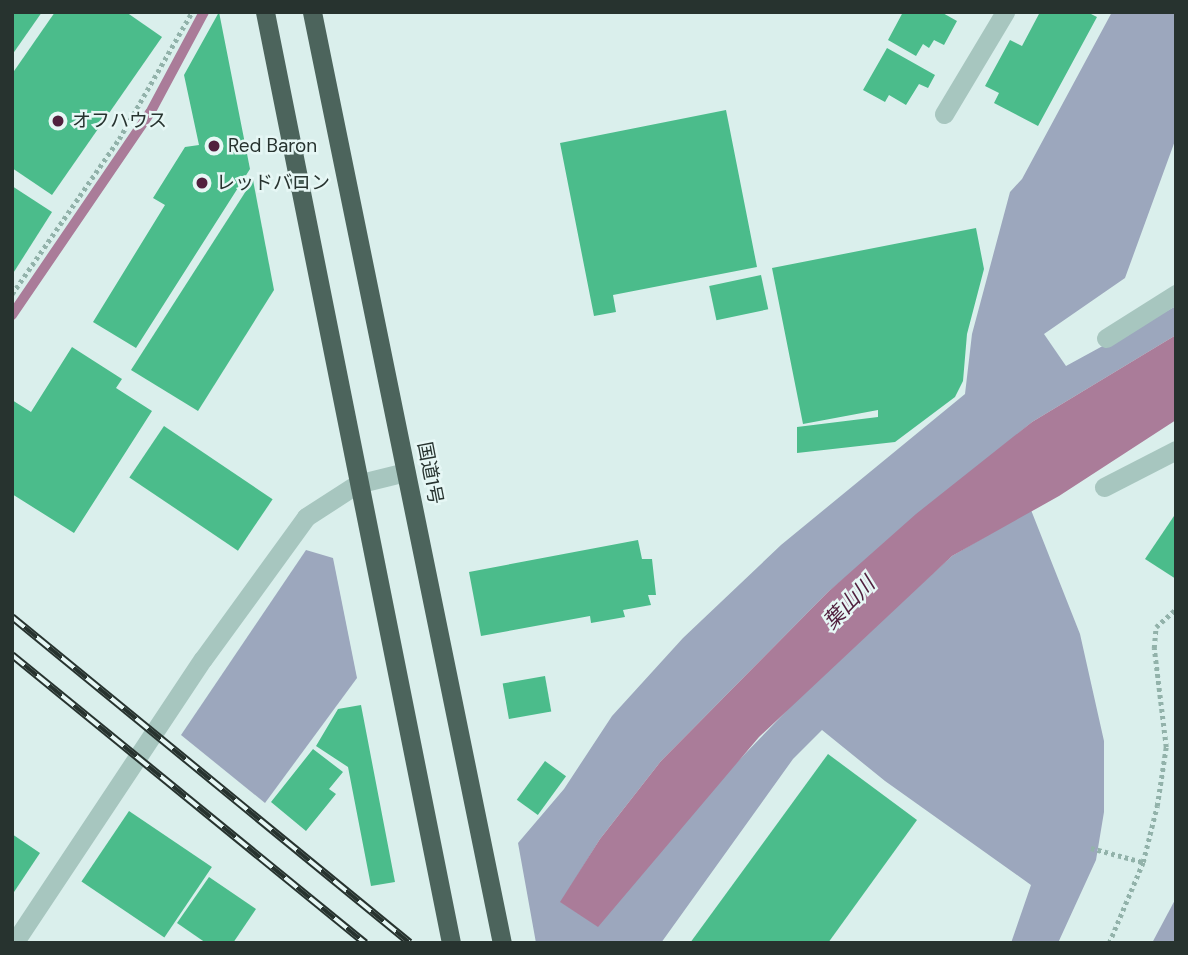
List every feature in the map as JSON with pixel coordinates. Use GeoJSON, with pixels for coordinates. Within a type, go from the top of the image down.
{"type":"FeatureCollection","features":[{"type":"Feature","properties":{"kind":"highway"},"geometry":{"type":"LineString","coordinates":[[265,12],[357,484],[451,943]]}},
{"type":"Feature","properties":{"kind":"highway","name":"国道1号"},"geometry":{"type":"LineString","coordinates":[[312,12],[502,943]]}},
{"type":"Feature","properties":{"kind":"street"},"geometry":{"type":"LineString","coordinates":[[944,114],[1005,12]]}},
{"type":"Feature","properties":{"kind":"street"},"geometry":{"type":"LineString","coordinates":[[1106,338],[1176,294]]}},
{"type":"Feature","properties":{"kind":"street"},"geometry":{"type":"LineString","coordinates":[[1104,487],[1176,450]]}},
{"type":"Feature","properties":{"kind":"street"},"geometry":{"type":"LineString","coordinates":[[14,943],[203,659],[306,517],[357,484],[406,472]]}},
{"type":"Feature","properties":{"kind":"path"},"geometry":{"type":"LineString","coordinates":[[12,294],[113,149],[192,12]]}},
{"type":"Feature","properties":{"kind":"path"},"geometry":{"type":"LineString","coordinates":[[1109,943],[1143,862],[1166,747],[1154,648],[1156,627],[1168,611],[1176,609]]}},
{"type":"Feature","properties":{"kind":"path"},"geometry":{"type":"LineString","coordinates":[[1091,848],[1143,862]]}},
{"type":"Feature","properties":{"kind":"shaded area"},"geometry":{"type":"Polygon","coordinates":[[[1112,12],[1176,12],[1176,138],[1125,278],[1044,334],[1066,366],[1176,306],[1176,335],[1032,422],[828,592],[661,761],[600,839],[561,902],[598,926],[714,786],[826,670],[952,556],[1031,510],[1080,634],[1104,741],[1104,812],[1096,860],[1058,943],[1011,943],[1031,885],[885,781],[822,730],[793,759],[661,943],[536,943],[518,843],[564,789],[612,716],[683,638],[781,545],[965,394],[972,334],[1010,192],[1022,179],[1112,12]]]}},
{"type":"Feature","properties":{"kind":"shaded area"},"geometry":{"type":"Polygon","coordinates":[[[306,550],[333,558],[357,678],[265,803],[181,735],[306,550]]]}},
{"type":"Feature","properties":{"kind":"shaded area"},"geometry":{"type":"Polygon","coordinates":[[[1176,898],[1176,943],[1152,943],[1176,898]]]}},
{"type":"Feature","properties":{"kind":"water","name":"葉山川"},"geometry":{"type":"Polygon","coordinates":[[[1176,335],[1176,420],[1059,496],[952,556],[759,737],[598,927],[560,902],[600,839],[661,761],[828,592],[916,514],[1032,422],[1176,335]]]}},
{"type":"Feature","properties":{"kind":"building"},"geometry":{"type":"Polygon","coordinates":[[[12,12],[42,12],[12,55],[12,12]]]}},
{"type":"Feature","properties":{"kind":"building","name":"オフハウス"},"geometry":{"type":"Polygon","coordinates":[[[55,12],[126,12],[162,37],[52,195],[12,168],[12,74],[55,12]]]}},
{"type":"Feature","properties":{"kind":"building","name":"レッドバロン"},"geometry":{"type":"Polygon","coordinates":[[[219,12],[250,169],[136,348],[93,322],[165,205],[153,198],[185,147],[199,145],[184,75],[219,12]]]}},
{"type":"Feature","properties":{"kind":"building"},"geometry":{"type":"Polygon","coordinates":[[[903,12],[941,12],[957,21],[944,45],[934,40],[929,48],[923,44],[916,56],[888,40],[903,12]]]}},
{"type":"Feature","properties":{"kind":"building"},"geometry":{"type":"Polygon","coordinates":[[[1040,12],[1087,12],[1097,17],[1038,126],[994,103],[999,93],[985,86],[1010,40],[1022,46],[1040,12]]]}},
{"type":"Feature","properties":{"kind":"building"},"geometry":{"type":"Polygon","coordinates":[[[887,48],[935,75],[928,88],[919,84],[906,105],[889,95],[885,102],[863,90],[887,48]]]}},
{"type":"Feature","properties":{"kind":"building"},"geometry":{"type":"Polygon","coordinates":[[[726,110],[757,267],[613,295],[616,312],[594,316],[560,143],[726,110]]]}},
{"type":"Feature","properties":{"kind":"building"},"geometry":{"type":"Polygon","coordinates":[[[253,180],[274,290],[198,411],[131,370],[253,180]]]}},
{"type":"Feature","properties":{"kind":"building"},"geometry":{"type":"Polygon","coordinates":[[[12,186],[52,212],[12,275],[12,186]]]}},
{"type":"Feature","properties":{"kind":"building"},"geometry":{"type":"Polygon","coordinates":[[[976,228],[984,269],[967,334],[963,381],[955,397],[895,442],[797,453],[797,427],[878,417],[878,410],[803,424],[772,268],[976,228]]]}},
{"type":"Feature","properties":{"kind":"building"},"geometry":{"type":"Polygon","coordinates":[[[761,275],[768,309],[716,320],[709,286],[761,275]]]}},
{"type":"Feature","properties":{"kind":"building"},"geometry":{"type":"Polygon","coordinates":[[[72,347],[122,379],[116,388],[152,411],[74,533],[12,494],[12,400],[31,412],[72,347]]]}},
{"type":"Feature","properties":{"kind":"building"},"geometry":{"type":"Polygon","coordinates":[[[164,426],[273,499],[238,551],[129,477],[164,426]]]}},
{"type":"Feature","properties":{"kind":"building"},"geometry":{"type":"Polygon","coordinates":[[[1174,516],[1176,517],[1176,579],[1145,559],[1174,516]]]}},
{"type":"Feature","properties":{"kind":"building"},"geometry":{"type":"Polygon","coordinates":[[[638,540],[642,559],[652,559],[656,595],[648,595],[651,605],[623,610],[625,617],[591,623],[590,616],[481,636],[469,572],[638,540]]]}},
{"type":"Feature","properties":{"kind":"building"},"geometry":{"type":"Polygon","coordinates":[[[545,676],[551,711],[509,719],[503,683],[545,676]]]}},
{"type":"Feature","properties":{"kind":"building"},"geometry":{"type":"Polygon","coordinates":[[[361,705],[395,882],[371,886],[348,767],[316,746],[338,709],[361,705]]]}},
{"type":"Feature","properties":{"kind":"building"},"geometry":{"type":"Polygon","coordinates":[[[313,749],[343,772],[329,789],[336,794],[306,831],[271,802],[313,749]]]}},
{"type":"Feature","properties":{"kind":"building"},"geometry":{"type":"Polygon","coordinates":[[[828,754],[917,820],[828,943],[690,943],[828,754]]]}},
{"type":"Feature","properties":{"kind":"building"},"geometry":{"type":"Polygon","coordinates":[[[545,761],[566,776],[538,815],[517,800],[545,761]]]}},
{"type":"Feature","properties":{"kind":"building"},"geometry":{"type":"Polygon","coordinates":[[[129,811],[212,867],[164,937],[81,881],[129,811]]]}},
{"type":"Feature","properties":{"kind":"building"},"geometry":{"type":"Polygon","coordinates":[[[12,834],[40,853],[12,895],[12,834]]]}},
{"type":"Feature","properties":{"kind":"building"},"geometry":{"type":"Polygon","coordinates":[[[209,877],[256,909],[233,943],[206,943],[177,923],[209,877]]]}},
{"type":"Feature","properties":{"kind":"waterway"},"geometry":{"type":"LineString","coordinates":[[12,315],[150,113],[204,12]]}},
{"type":"Feature","properties":{"kind":"railway"},"geometry":{"type":"LineString","coordinates":[[12,617],[410,943]]}},
{"type":"Feature","properties":{"kind":"railway"},"geometry":{"type":"LineString","coordinates":[[12,655],[365,943]]}},
{"type":"Feature","properties":{"kind":"place","name":"オフハウス"},"geometry":{"type":"Point","coordinates":[58,121]}},
{"type":"Feature","properties":{"kind":"place","name":"Red Baron"},"geometry":{"type":"Point","coordinates":[214,146]}},
{"type":"Feature","properties":{"kind":"place","name":"レッドバロン"},"geometry":{"type":"Point","coordinates":[202,183]}}]}
